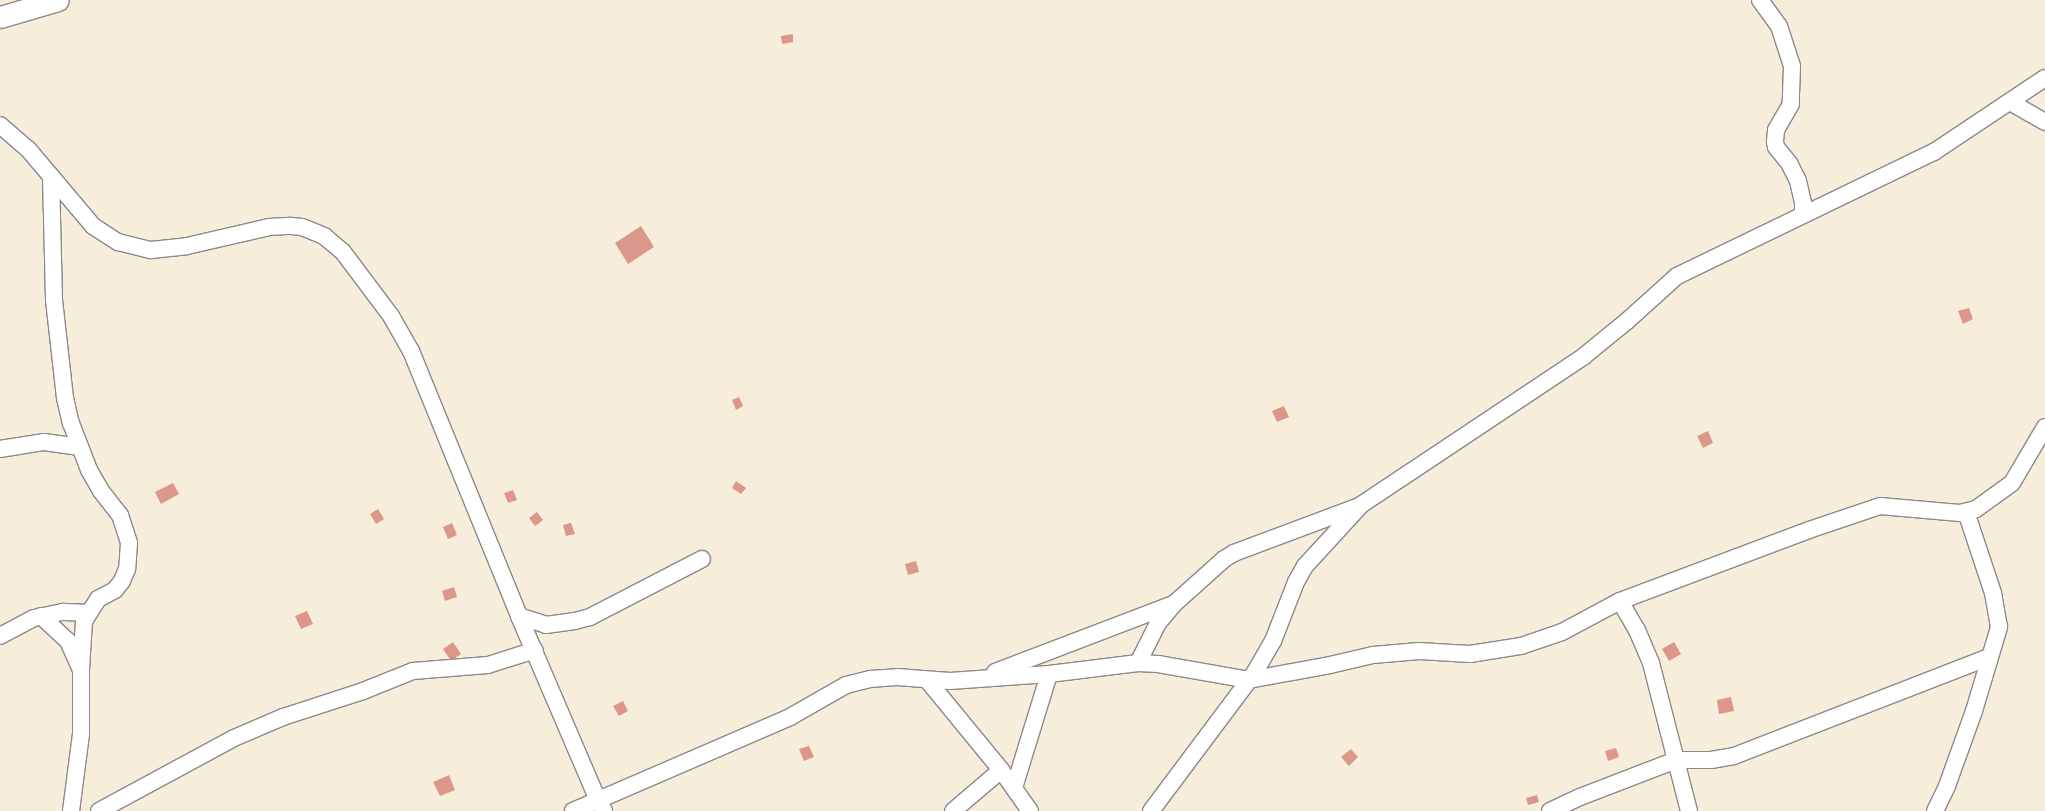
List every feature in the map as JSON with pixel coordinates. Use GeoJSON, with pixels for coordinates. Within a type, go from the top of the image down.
{"type":"FeatureCollection","features":[{"type":"Feature","properties":{"kind":"street"},"geometry":{"type":"LineString","coordinates":[[0,17],[58,0]]}},
{"type":"Feature","properties":{"kind":"street"},"geometry":{"type":"LineString","coordinates":[[1760,0],[1778,26],[1792,66],[1791,104],[1776,130],[1774,142],[1798,181],[1804,203],[1804,215]]}},
{"type":"Feature","properties":{"kind":"street"},"geometry":{"type":"LineString","coordinates":[[1138,663],[1158,623],[1208,572],[1234,553],[1361,505],[1584,356],[1627,321],[1677,276],[1934,152],[2045,78]]}},
{"type":"Feature","properties":{"kind":"street"},"geometry":{"type":"LineString","coordinates":[[2010,102],[2045,122]]}},
{"type":"Feature","properties":{"kind":"street"},"geometry":{"type":"LineString","coordinates":[[0,125],[28,149],[93,226],[118,242],[140,249],[151,250],[187,246],[280,226],[312,230],[334,243],[391,316],[411,351],[519,616],[601,806]]}},
{"type":"Feature","properties":{"kind":"street"},"geometry":{"type":"LineString","coordinates":[[51,176],[52,252],[60,365],[65,398],[80,446],[101,491],[120,515],[129,543],[127,569],[122,581],[115,590],[98,599],[87,613],[82,629],[81,734],[71,811]]}},
{"type":"Feature","properties":{"kind":"street"},"geometry":{"type":"LineString","coordinates":[[573,811],[601,806],[790,717],[846,685],[884,677],[928,680],[979,678],[1049,674],[1138,663],[1158,664],[1250,680],[1373,655],[1419,651],[1470,654],[1521,646],[1562,632],[1620,601],[1809,530],[1880,506],[1960,514],[1976,508],[2012,483],[2045,428]]}},
{"type":"Feature","properties":{"kind":"street"},"geometry":{"type":"LineString","coordinates":[[0,449],[44,442],[80,446]]}},
{"type":"Feature","properties":{"kind":"street"},"geometry":{"type":"LineString","coordinates":[[1151,811],[1250,680],[1273,641],[1296,582],[1305,566],[1361,505]]}},
{"type":"Feature","properties":{"kind":"street"},"geometry":{"type":"LineString","coordinates":[[1934,811],[1941,800],[1974,710],[1999,627],[1993,593],[1966,512]]}},
{"type":"Feature","properties":{"kind":"street"},"geometry":{"type":"LineString","coordinates":[[519,616],[546,625],[574,622],[590,617],[702,559]]}},
{"type":"Feature","properties":{"kind":"street"},"geometry":{"type":"LineString","coordinates":[[1620,601],[1637,630],[1651,663],[1689,811]]}},
{"type":"Feature","properties":{"kind":"street"},"geometry":{"type":"LineString","coordinates":[[979,678],[1175,604]]}},
{"type":"Feature","properties":{"kind":"street"},"geometry":{"type":"LineString","coordinates":[[0,636],[19,624],[41,616],[62,612],[87,613]]}},
{"type":"Feature","properties":{"kind":"street"},"geometry":{"type":"LineString","coordinates":[[41,616],[68,641],[81,670]]}},
{"type":"Feature","properties":{"kind":"street"},"geometry":{"type":"LineString","coordinates":[[99,811],[234,738],[282,717],[354,694],[413,672],[488,665],[535,650]]}},
{"type":"Feature","properties":{"kind":"street"},"geometry":{"type":"LineString","coordinates":[[1550,811],[1580,797],[1676,760],[1711,760],[1734,756],[1989,657]]}},
{"type":"Feature","properties":{"kind":"street"},"geometry":{"type":"LineString","coordinates":[[1014,788],[1049,674]]}},
{"type":"Feature","properties":{"kind":"street"},"geometry":{"type":"LineString","coordinates":[[928,680],[1001,770],[1030,811]]}},
{"type":"Feature","properties":{"kind":"street"},"geometry":{"type":"LineString","coordinates":[[953,811],[1001,770]]}},
{"type":"Feature","properties":{"kind":"building"},"geometry":{"type":"Polygon","coordinates":[[[793,34],[793,42],[782,44],[781,36],[793,34]]]}},
{"type":"Feature","properties":{"kind":"building"},"geometry":{"type":"Polygon","coordinates":[[[641,226],[654,247],[628,264],[615,243],[641,226]]]}},
{"type":"Feature","properties":{"kind":"building"},"geometry":{"type":"Polygon","coordinates":[[[1969,308],[1973,319],[1963,324],[1958,311],[1969,308]]]}},
{"type":"Feature","properties":{"kind":"building"},"geometry":{"type":"Polygon","coordinates":[[[739,397],[743,406],[736,410],[732,400],[739,397]]]}},
{"type":"Feature","properties":{"kind":"building"},"geometry":{"type":"Polygon","coordinates":[[[1284,406],[1289,417],[1277,422],[1272,411],[1284,406]]]}},
{"type":"Feature","properties":{"kind":"building"},"geometry":{"type":"Polygon","coordinates":[[[1708,431],[1713,443],[1703,448],[1697,436],[1708,431]]]}},
{"type":"Feature","properties":{"kind":"building"},"geometry":{"type":"Polygon","coordinates":[[[736,481],[746,488],[741,494],[732,488],[736,481]]]}},
{"type":"Feature","properties":{"kind":"building"},"geometry":{"type":"Polygon","coordinates":[[[173,483],[179,494],[161,504],[155,492],[173,483]]]}},
{"type":"Feature","properties":{"kind":"building"},"geometry":{"type":"Polygon","coordinates":[[[513,490],[517,500],[508,503],[504,493],[513,490]]]}},
{"type":"Feature","properties":{"kind":"building"},"geometry":{"type":"Polygon","coordinates":[[[378,509],[384,519],[376,524],[370,514],[378,509]]]}},
{"type":"Feature","properties":{"kind":"building"},"geometry":{"type":"Polygon","coordinates":[[[537,512],[543,520],[535,526],[529,518],[537,512]]]}},
{"type":"Feature","properties":{"kind":"building"},"geometry":{"type":"Polygon","coordinates":[[[452,523],[457,535],[448,539],[443,527],[452,523]]]}},
{"type":"Feature","properties":{"kind":"building"},"geometry":{"type":"Polygon","coordinates":[[[571,523],[575,534],[566,536],[563,525],[571,523]]]}},
{"type":"Feature","properties":{"kind":"building"},"geometry":{"type":"Polygon","coordinates":[[[916,561],[919,572],[908,575],[905,564],[916,561]]]}},
{"type":"Feature","properties":{"kind":"building"},"geometry":{"type":"Polygon","coordinates":[[[454,587],[457,597],[445,601],[442,591],[454,587]]]}},
{"type":"Feature","properties":{"kind":"building"},"geometry":{"type":"Polygon","coordinates":[[[307,611],[313,624],[301,629],[295,616],[307,611]]]}},
{"type":"Feature","properties":{"kind":"building"},"geometry":{"type":"Polygon","coordinates":[[[453,642],[461,654],[451,661],[443,649],[453,642]]]}},
{"type":"Feature","properties":{"kind":"building"},"geometry":{"type":"Polygon","coordinates":[[[1674,642],[1681,654],[1669,661],[1662,649],[1674,642]]]}},
{"type":"Feature","properties":{"kind":"building"},"geometry":{"type":"Polygon","coordinates":[[[1731,697],[1734,711],[1719,714],[1717,700],[1731,697]]]}},
{"type":"Feature","properties":{"kind":"building"},"geometry":{"type":"Polygon","coordinates":[[[623,701],[628,711],[619,716],[613,706],[623,701]]]}},
{"type":"Feature","properties":{"kind":"building"},"geometry":{"type":"Polygon","coordinates":[[[809,746],[814,757],[804,761],[799,749],[809,746]]]}},
{"type":"Feature","properties":{"kind":"building"},"geometry":{"type":"Polygon","coordinates":[[[1616,748],[1619,757],[1608,761],[1605,751],[1616,748]]]}},
{"type":"Feature","properties":{"kind":"building"},"geometry":{"type":"Polygon","coordinates":[[[1351,749],[1358,757],[1349,766],[1341,757],[1351,749]]]}},
{"type":"Feature","properties":{"kind":"building"},"geometry":{"type":"Polygon","coordinates":[[[449,775],[455,790],[440,796],[433,782],[449,775]]]}},
{"type":"Feature","properties":{"kind":"building"},"geometry":{"type":"Polygon","coordinates":[[[1537,795],[1539,802],[1528,805],[1526,798],[1537,795]]]}}]}
